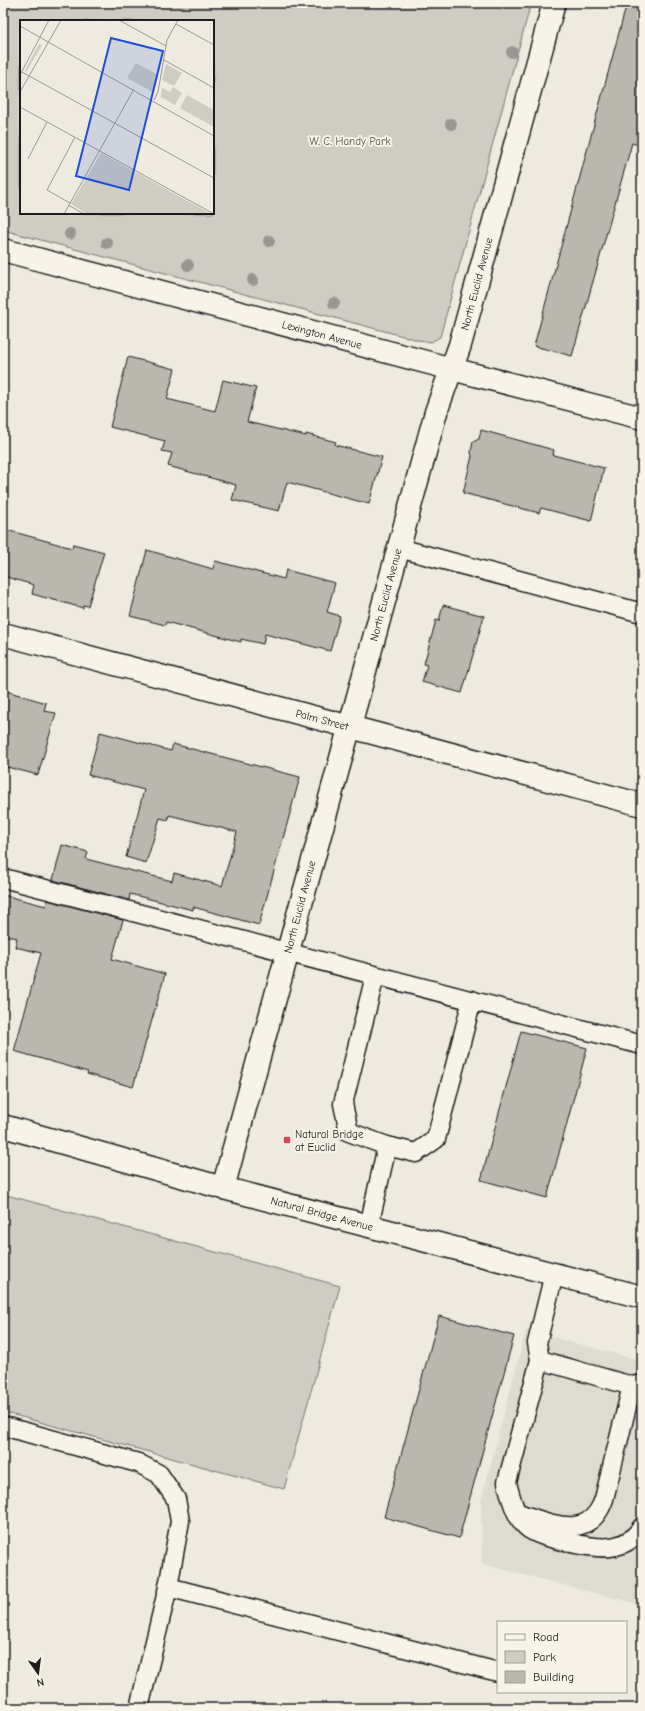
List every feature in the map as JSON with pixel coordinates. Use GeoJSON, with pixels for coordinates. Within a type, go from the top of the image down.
{"type":"FeatureCollection","features":[{"type":"Feature","properties":{"kind":"street","name":"North Euclid Avenue"},"geometry":{"type":"LineString","coordinates":[[223,1188],[436,412],[460,345],[554,3]]}},
{"type":"Feature","properties":{"kind":"street","name":"Lexington Avenue"},"geometry":{"type":"LineString","coordinates":[[3,250],[642,418]]}},
{"type":"Feature","properties":{"kind":"street","name":"Palm Street"},"geometry":{"type":"LineString","coordinates":[[3,634],[642,805]]}},
{"type":"Feature","properties":{"kind":"street","name":"Natural Bridge Avenue"},"geometry":{"type":"LineString","coordinates":[[3,1126],[223,1188],[642,1297]]}},
{"type":"Feature","properties":{"kind":"lane"},"geometry":{"type":"LineString","coordinates":[[399,548],[642,613]]}},
{"type":"Feature","properties":{"kind":"lane"},"geometry":{"type":"LineString","coordinates":[[3,878],[288,951],[375,976],[642,1045]]}},
{"type":"Feature","properties":{"kind":"lane"},"geometry":{"type":"LineString","coordinates":[[375,976],[343,1104],[349,1132],[387,1146],[416,1153],[436,1139],[472,1000]]}},
{"type":"Feature","properties":{"kind":"lane"},"geometry":{"type":"LineString","coordinates":[[369,1226],[387,1146]]}},
{"type":"Feature","properties":{"kind":"lane"},"geometry":{"type":"LineString","coordinates":[[554,1274],[537,1343],[540,1360],[507,1482],[510,1498],[517,1512],[528,1528],[548,1537],[592,1547],[605,1548],[618,1546],[629,1541],[642,1527]]}},
{"type":"Feature","properties":{"kind":"lane"},"geometry":{"type":"LineString","coordinates":[[517,1512],[558,1526],[576,1526],[595,1517],[604,1499],[637,1385],[540,1360]]}},
{"type":"Feature","properties":{"kind":"lane"},"geometry":{"type":"LineString","coordinates":[[3,1426],[138,1463],[159,1474],[176,1499],[180,1521],[168,1587],[139,1708]]}},
{"type":"Feature","properties":{"kind":"lane"},"geometry":{"type":"LineString","coordinates":[[168,1587],[497,1672]]}},
{"type":"Feature","properties":{"kind":"shaded area"},"geometry":{"type":"Polygon","coordinates":[[[526,1330],[642,1361],[642,1605],[482,1564],[481,1501],[526,1330]]]}},
{"type":"Feature","properties":{"kind":"green space","name":"W. C. Handy Park"},"geometry":{"type":"Polygon","coordinates":[[[3,3],[531,3],[440,337],[431,342],[418,340],[3,230],[3,3]]]}},
{"type":"Feature","properties":{"kind":"green space"},"geometry":{"type":"Polygon","coordinates":[[[3,1194],[340,1286],[284,1489],[3,1412],[3,1194]]]}},
{"type":"Feature","properties":{"kind":"building"},"geometry":{"type":"Polygon","coordinates":[[[627,3],[642,3],[642,146],[632,143],[572,356],[534,346],[627,3]]]}},
{"type":"Feature","properties":{"kind":"building"},"geometry":{"type":"Polygon","coordinates":[[[128,357],[175,369],[167,399],[215,411],[223,380],[256,388],[247,422],[306,436],[306,434],[336,442],[335,445],[382,457],[369,504],[287,482],[279,511],[232,500],[236,485],[168,466],[172,453],[162,451],[165,441],[110,427],[128,357]]]}},
{"type":"Feature","properties":{"kind":"building"},"geometry":{"type":"Polygon","coordinates":[[[481,430],[554,450],[553,455],[604,468],[591,521],[541,508],[539,513],[463,493],[472,456],[471,452],[473,442],[479,439],[481,430]]]}},
{"type":"Feature","properties":{"kind":"building"},"geometry":{"type":"Polygon","coordinates":[[[3,529],[72,548],[73,544],[104,552],[88,606],[83,605],[83,608],[32,594],[34,585],[3,576],[3,529]]]}},
{"type":"Feature","properties":{"kind":"building"},"geometry":{"type":"Polygon","coordinates":[[[147,550],[213,569],[215,561],[284,579],[286,570],[335,583],[327,612],[340,616],[330,651],[265,634],[263,644],[241,639],[241,642],[166,622],[165,625],[130,616],[147,550]]]}},
{"type":"Feature","properties":{"kind":"building"},"geometry":{"type":"Polygon","coordinates":[[[443,605],[484,616],[462,693],[422,682],[427,665],[424,664],[436,620],[439,621],[443,605]]]}},
{"type":"Feature","properties":{"kind":"building"},"geometry":{"type":"Polygon","coordinates":[[[3,690],[46,703],[44,711],[56,713],[38,775],[3,766],[3,690]]]}},
{"type":"Feature","properties":{"kind":"building"},"geometry":{"type":"Polygon","coordinates":[[[100,732],[171,751],[173,744],[300,777],[259,925],[193,907],[193,910],[130,894],[129,900],[53,880],[62,845],[88,852],[86,859],[172,881],[174,873],[222,886],[237,832],[169,815],[168,820],[160,818],[146,863],[126,857],[144,790],[88,775],[100,732]]]}},
{"type":"Feature","properties":{"kind":"building"},"geometry":{"type":"Polygon","coordinates":[[[3,895],[46,906],[47,900],[123,920],[112,959],[165,974],[133,1087],[87,1074],[88,1072],[14,1051],[41,953],[15,947],[17,938],[3,935],[3,895]]]}},
{"type":"Feature","properties":{"kind":"building"},"geometry":{"type":"Polygon","coordinates":[[[521,1031],[587,1048],[547,1198],[481,1180],[521,1031]]]}},
{"type":"Feature","properties":{"kind":"building"},"geometry":{"type":"Polygon","coordinates":[[[439,1316],[514,1336],[459,1538],[384,1517],[439,1316]]]}},
{"type":"Feature","properties":{"kind":"place","name":"Natural Bridge at Euclid"},"geometry":{"type":"Point","coordinates":[287,1140]}}]}
